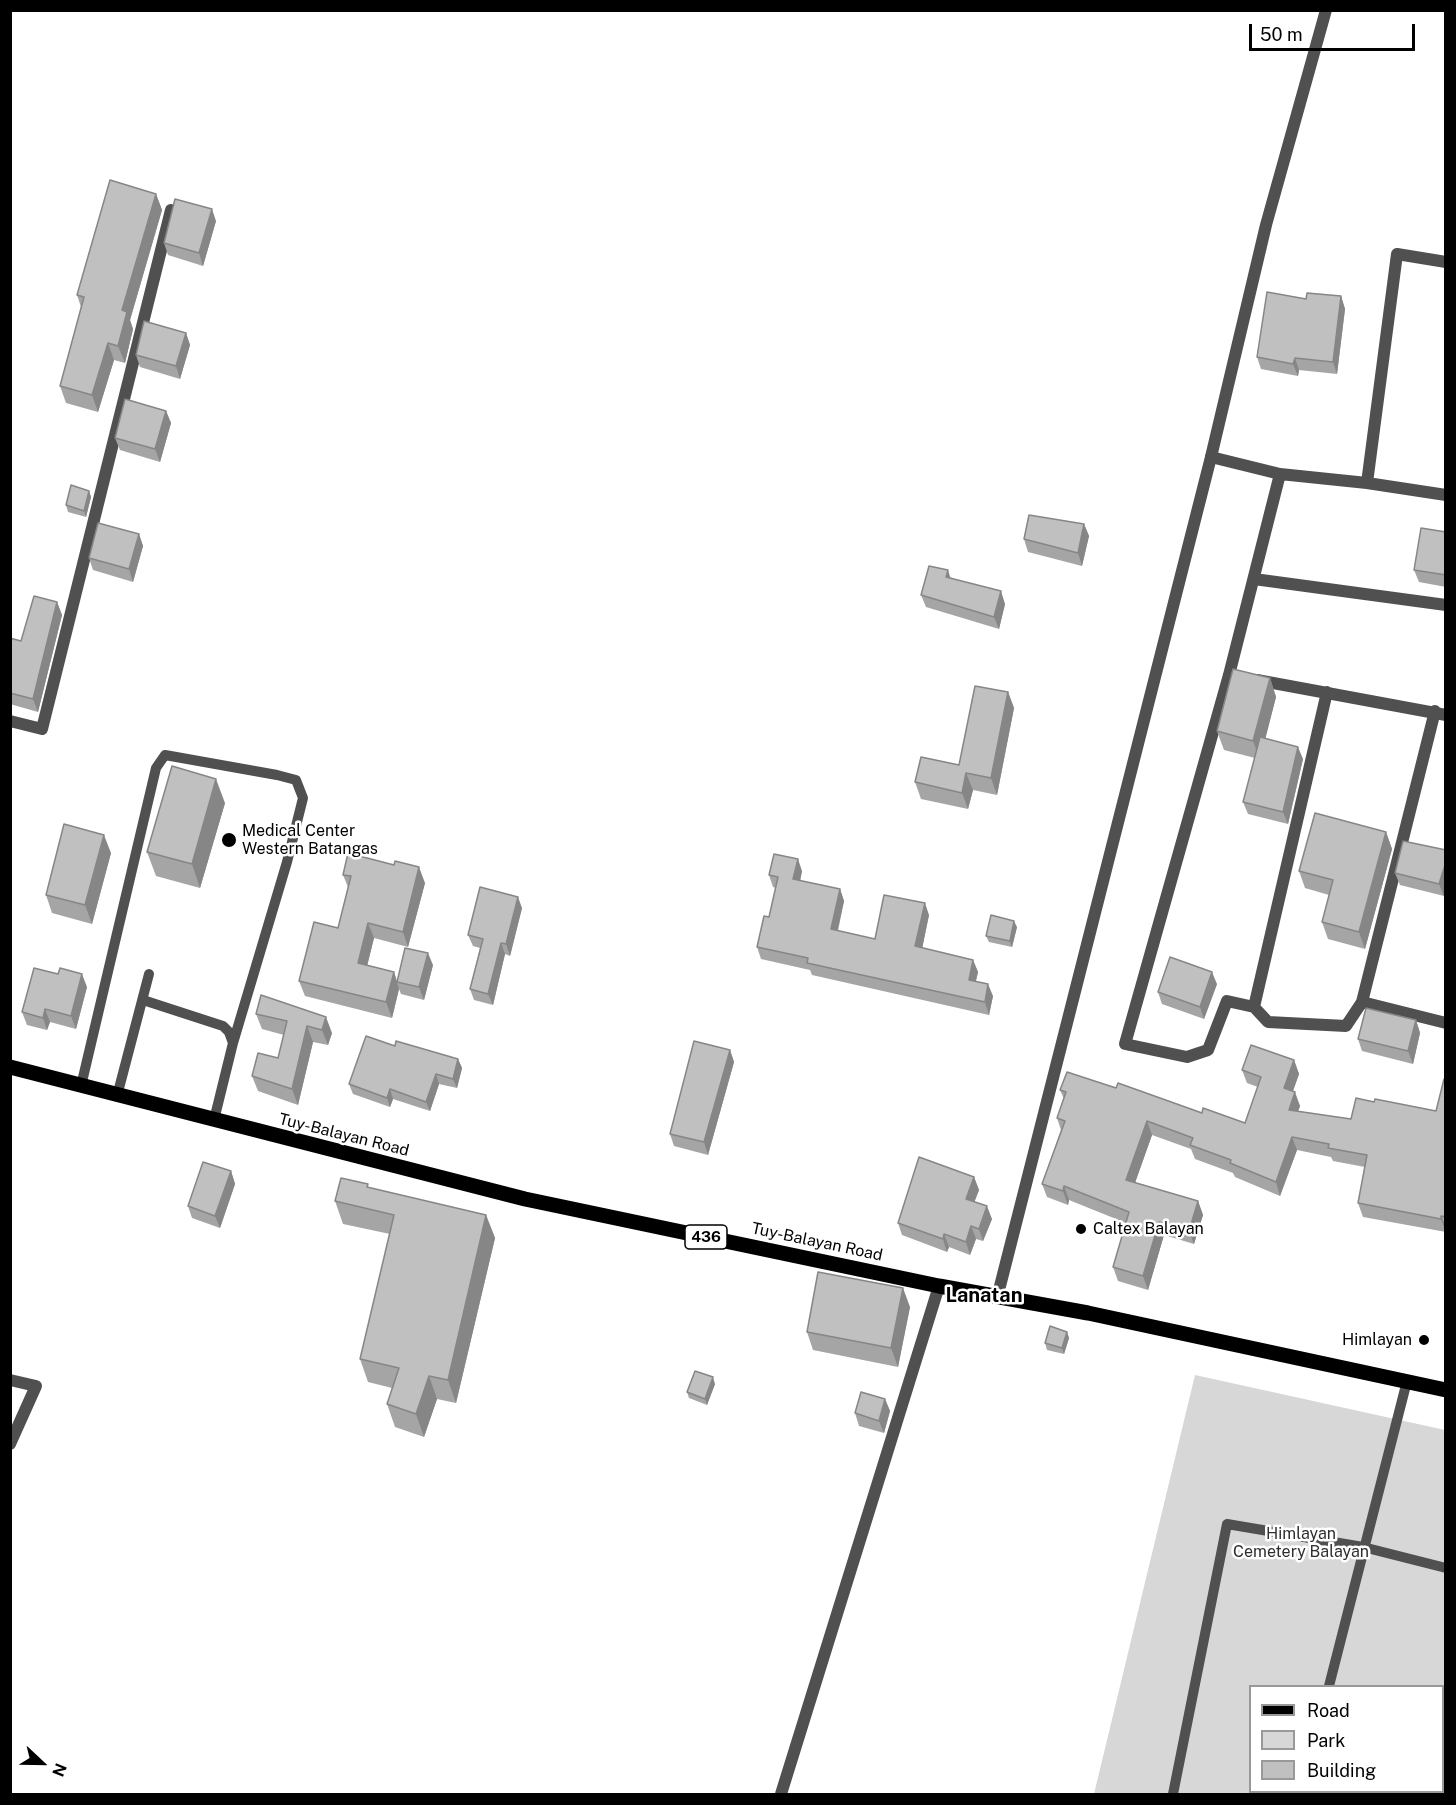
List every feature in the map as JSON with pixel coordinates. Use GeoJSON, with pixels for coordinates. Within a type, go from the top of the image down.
{"type":"FeatureCollection","features":[{"type":"Feature","properties":{"kind":"main road","name":"Tuy-Balayan Road"},"geometry":{"type":"LineString","coordinates":[[10,1067],[525,1199],[939,1286],[998,1294],[1446,1390]]}},
{"type":"Feature","properties":{"kind":"street"},"geometry":{"type":"LineString","coordinates":[[998,1294],[1211,457],[1266,225],[1326,10]]}},
{"type":"Feature","properties":{"kind":"street"},"geometry":{"type":"LineString","coordinates":[[10,722],[42,729],[171,210]]}},
{"type":"Feature","properties":{"kind":"street"},"geometry":{"type":"LineString","coordinates":[[1367,483],[1397,254],[1446,262]]}},
{"type":"Feature","properties":{"kind":"street"},"geometry":{"type":"LineString","coordinates":[[1211,457],[1280,474],[1367,483],[1446,495]]}},
{"type":"Feature","properties":{"kind":"street"},"geometry":{"type":"LineString","coordinates":[[1229,675],[1440,713],[1362,1002],[1346,1026],[1268,1022],[1254,1007],[1227,1001],[1208,1050],[1187,1057],[1125,1044],[1229,675],[1280,474]]}},
{"type":"Feature","properties":{"kind":"street"},"geometry":{"type":"LineString","coordinates":[[1254,579],[1446,605]]}},
{"type":"Feature","properties":{"kind":"street"},"geometry":{"type":"LineString","coordinates":[[1254,1007],[1327,692]]}},
{"type":"Feature","properties":{"kind":"street"},"geometry":{"type":"LineString","coordinates":[[1362,1002],[1446,1023]]}},
{"type":"Feature","properties":{"kind":"street"},"geometry":{"type":"LineString","coordinates":[[781,1794],[939,1286]]}},
{"type":"Feature","properties":{"kind":"street"},"geometry":{"type":"LineString","coordinates":[[10,1380],[36,1386],[10,1444]]}},
{"type":"Feature","properties":{"kind":"lane"},"geometry":{"type":"LineString","coordinates":[[81,1086],[156,768],[165,755],[277,774],[296,780],[303,798],[287,862],[232,1043],[214,1120]]}},
{"type":"Feature","properties":{"kind":"lane"},"geometry":{"type":"LineString","coordinates":[[117,1096],[149,974]]}},
{"type":"Feature","properties":{"kind":"lane"},"geometry":{"type":"LineString","coordinates":[[143,1000],[223,1026],[232,1043]]}},
{"type":"Feature","properties":{"kind":"lane"},"geometry":{"type":"LineString","coordinates":[[1329,1685],[1407,1381]]}},
{"type":"Feature","properties":{"kind":"lane"},"geometry":{"type":"LineString","coordinates":[[1173,1794],[1227,1524],[1363,1547],[1446,1568]]}},
{"type":"Feature","properties":{"kind":"green space","name":"Himlayan Cemetery Balayan"},"geometry":{"type":"Polygon","coordinates":[[[1195,1375],[1445,1430],[1445,1794],[1094,1794],[1195,1375]]]}},
{"type":"Feature","properties":{"kind":"building"},"geometry":{"type":"Polygon","coordinates":[[[110,180],[156,194],[122,310],[127,312],[118,346],[108,343],[92,395],[60,386],[84,297],[77,295],[110,180]]]}},
{"type":"Feature","properties":{"kind":"building"},"geometry":{"type":"Polygon","coordinates":[[[175,199],[212,209],[199,253],[164,243],[175,199]]]}},
{"type":"Feature","properties":{"kind":"building"},"geometry":{"type":"Polygon","coordinates":[[[1267,292],[1306,299],[1307,293],[1341,296],[1333,362],[1295,358],[1293,364],[1257,357],[1267,292]]]}},
{"type":"Feature","properties":{"kind":"building"},"geometry":{"type":"Polygon","coordinates":[[[144,321],[186,333],[176,366],[136,355],[144,321]]]}},
{"type":"Feature","properties":{"kind":"building"},"geometry":{"type":"Polygon","coordinates":[[[125,399],[166,411],[155,449],[115,438],[125,399]]]}},
{"type":"Feature","properties":{"kind":"building"},"geometry":{"type":"Polygon","coordinates":[[[71,485],[89,491],[84,511],[66,505],[71,485]]]}},
{"type":"Feature","properties":{"kind":"building"},"geometry":{"type":"Polygon","coordinates":[[[1029,515],[1084,524],[1078,553],[1024,539],[1029,515]]]}},
{"type":"Feature","properties":{"kind":"building"},"geometry":{"type":"Polygon","coordinates":[[[98,523],[139,534],[129,569],[89,558],[98,523]]]}},
{"type":"Feature","properties":{"kind":"building"},"geometry":{"type":"Polygon","coordinates":[[[1421,528],[1446,532],[1446,575],[1414,570],[1421,528]]]}},
{"type":"Feature","properties":{"kind":"building"},"geometry":{"type":"Polygon","coordinates":[[[929,566],[948,570],[946,577],[1001,591],[994,617],[921,595],[929,566]]]}},
{"type":"Feature","properties":{"kind":"building"},"geometry":{"type":"Polygon","coordinates":[[[34,596],[57,602],[33,699],[10,693],[10,638],[21,641],[34,596]]]}},
{"type":"Feature","properties":{"kind":"building"},"geometry":{"type":"Polygon","coordinates":[[[1233,669],[1270,678],[1253,741],[1217,731],[1233,669]]]}},
{"type":"Feature","properties":{"kind":"building"},"geometry":{"type":"Polygon","coordinates":[[[975,686],[1008,692],[991,778],[966,773],[962,793],[915,782],[921,757],[959,765],[975,686]]]}},
{"type":"Feature","properties":{"kind":"building"},"geometry":{"type":"Polygon","coordinates":[[[1260,737],[1298,747],[1283,812],[1243,802],[1260,737]]]}},
{"type":"Feature","properties":{"kind":"building"},"geometry":{"type":"Polygon","coordinates":[[[172,766],[216,779],[192,864],[147,852],[172,766]]]}},
{"type":"Feature","properties":{"kind":"building"},"geometry":{"type":"Polygon","coordinates":[[[1315,813],[1386,832],[1359,932],[1322,922],[1333,880],[1299,871],[1315,813]]]}},
{"type":"Feature","properties":{"kind":"building"},"geometry":{"type":"Polygon","coordinates":[[[64,824],[104,835],[85,905],[46,895],[64,824]]]}},
{"type":"Feature","properties":{"kind":"building"},"geometry":{"type":"Polygon","coordinates":[[[1403,841],[1446,850],[1446,862],[1439,884],[1395,873],[1403,841]]]}},
{"type":"Feature","properties":{"kind":"building"},"geometry":{"type":"Polygon","coordinates":[[[348,853],[394,865],[395,861],[419,867],[403,932],[368,923],[358,963],[394,972],[386,1002],[299,981],[314,922],[338,928],[351,876],[343,875],[348,853]]]}},
{"type":"Feature","properties":{"kind":"building"},"geometry":{"type":"Polygon","coordinates":[[[774,854],[798,859],[793,879],[840,889],[831,929],[875,939],[884,895],[925,903],[915,946],[973,960],[969,980],[988,984],[985,1002],[807,963],[808,958],[757,947],[764,916],[769,917],[778,877],[769,875],[774,854]]]}},
{"type":"Feature","properties":{"kind":"building"},"geometry":{"type":"Polygon","coordinates":[[[480,887],[518,897],[506,944],[501,943],[488,994],[470,989],[483,939],[468,935],[480,887]]]}},
{"type":"Feature","properties":{"kind":"building"},"geometry":{"type":"Polygon","coordinates":[[[991,915],[1014,921],[1010,941],[986,936],[991,915]]]}},
{"type":"Feature","properties":{"kind":"building"},"geometry":{"type":"Polygon","coordinates":[[[405,948],[428,953],[419,987],[397,982],[405,948]]]}},
{"type":"Feature","properties":{"kind":"building"},"geometry":{"type":"Polygon","coordinates":[[[1170,957],[1212,972],[1200,1007],[1158,992],[1170,957]]]}},
{"type":"Feature","properties":{"kind":"building"},"geometry":{"type":"Polygon","coordinates":[[[34,968],[58,974],[60,968],[82,974],[71,1016],[45,1009],[43,1018],[22,1012],[34,968]]]}},
{"type":"Feature","properties":{"kind":"building"},"geometry":{"type":"Polygon","coordinates":[[[261,995],[326,1017],[322,1030],[307,1026],[292,1089],[252,1076],[258,1053],[278,1058],[287,1021],[256,1014],[261,995]]]}},
{"type":"Feature","properties":{"kind":"building"},"geometry":{"type":"Polygon","coordinates":[[[1366,1008],[1416,1020],[1408,1051],[1358,1039],[1366,1008]]]}},
{"type":"Feature","properties":{"kind":"building"},"geometry":{"type":"Polygon","coordinates":[[[366,1036],[395,1046],[396,1041],[458,1059],[453,1079],[436,1074],[426,1102],[390,1089],[387,1098],[349,1084],[366,1036]]]}},
{"type":"Feature","properties":{"kind":"building"},"geometry":{"type":"Polygon","coordinates":[[[694,1041],[730,1050],[704,1142],[670,1134],[694,1041]]]}},
{"type":"Feature","properties":{"kind":"building"},"geometry":{"type":"Polygon","coordinates":[[[1251,1045],[1294,1060],[1284,1088],[1295,1092],[1289,1110],[1351,1119],[1356,1098],[1374,1102],[1375,1099],[1436,1111],[1444,1079],[1446,1079],[1446,1217],[1441,1216],[1441,1219],[1358,1203],[1367,1155],[1328,1148],[1329,1144],[1292,1137],[1276,1182],[1230,1163],[1231,1160],[1190,1145],[1193,1138],[1147,1121],[1126,1180],[1198,1201],[1189,1231],[1159,1222],[1143,1276],[1113,1267],[1129,1212],[1064,1186],[1063,1191],[1042,1184],[1065,1121],[1057,1118],[1066,1092],[1060,1090],[1067,1072],[1116,1088],[1118,1083],[1202,1113],[1203,1108],[1245,1123],[1261,1077],[1242,1070],[1251,1045]]]}},
{"type":"Feature","properties":{"kind":"building"},"geometry":{"type":"Polygon","coordinates":[[[919,1157],[974,1177],[966,1199],[987,1206],[979,1229],[971,1226],[966,1242],[944,1234],[943,1239],[898,1223],[919,1157]]]}},
{"type":"Feature","properties":{"kind":"building"},"geometry":{"type":"Polygon","coordinates":[[[203,1162],[231,1171],[215,1216],[188,1206],[203,1162]]]}},
{"type":"Feature","properties":{"kind":"building"},"geometry":{"type":"Polygon","coordinates":[[[341,1178],[368,1184],[367,1187],[486,1215],[448,1380],[429,1376],[416,1414],[387,1404],[399,1368],[360,1359],[394,1215],[335,1201],[341,1178]]]}},
{"type":"Feature","properties":{"kind":"building"},"geometry":{"type":"Polygon","coordinates":[[[818,1272],[903,1288],[891,1348],[807,1332],[818,1272]]]}},
{"type":"Feature","properties":{"kind":"building"},"geometry":{"type":"Polygon","coordinates":[[[1050,1326],[1067,1332],[1062,1348],[1045,1343],[1050,1326]]]}},
{"type":"Feature","properties":{"kind":"building"},"geometry":{"type":"Polygon","coordinates":[[[695,1371],[713,1377],[705,1399],[687,1392],[695,1371]]]}},
{"type":"Feature","properties":{"kind":"building"},"geometry":{"type":"Polygon","coordinates":[[[861,1392],[885,1399],[879,1421],[855,1413],[861,1392]]]}},
{"type":"Feature","properties":{"kind":"place","name":"Medical Center Western Batangas"},"geometry":{"type":"Point","coordinates":[229,840]}},
{"type":"Feature","properties":{"kind":"place","name":"Caltex Balayan"},"geometry":{"type":"Point","coordinates":[1081,1229]}},
{"type":"Feature","properties":{"kind":"place","name":"Himlayan"},"geometry":{"type":"Point","coordinates":[1424,1340]}},
{"type":"Feature","properties":{"kind":"district","name":"Lanatan"},"geometry":{"type":"Point","coordinates":[984,1296]}}]}
